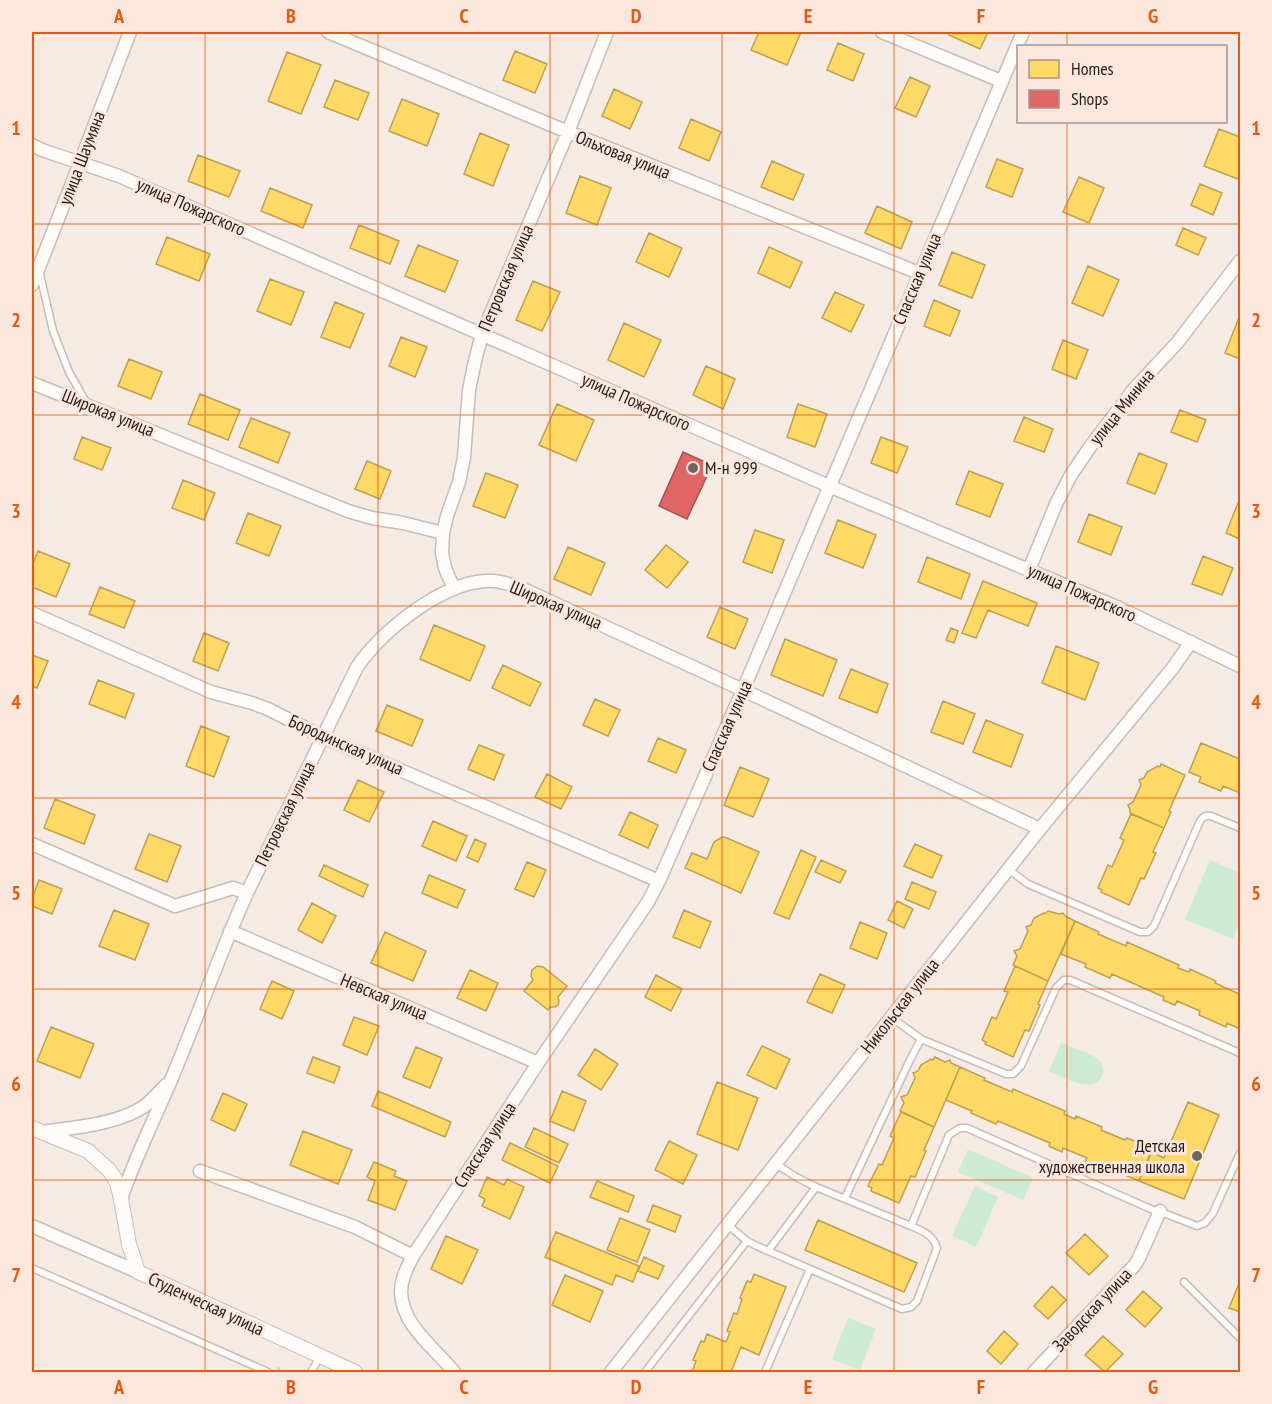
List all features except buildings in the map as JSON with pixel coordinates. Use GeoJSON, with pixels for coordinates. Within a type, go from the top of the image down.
{"type":"FeatureCollection","features":[{"type":"Feature","properties":{"kind":"street","name":"улица Шаумяна"},"geometry":{"type":"LineString","coordinates":[[32,285],[130,32]]}},
{"type":"Feature","properties":{"kind":"street","name":"Ольховая улица"},"geometry":{"type":"LineString","coordinates":[[328,32],[568,132],[919,273]]}},
{"type":"Feature","properties":{"kind":"street","name":"Петровская улица"},"geometry":{"type":"LineString","coordinates":[[443,533],[459,482],[464,457],[469,390],[482,334],[568,132],[607,32]]}},
{"type":"Feature","properties":{"kind":"street"},"geometry":{"type":"LineString","coordinates":[[882,32],[1001,81]]}},
{"type":"Feature","properties":{"kind":"street","name":"Спасская улица"},"geometry":{"type":"LineString","coordinates":[[454,1372],[413,1326],[405,1311],[401,1292],[404,1275],[413,1256],[538,1063],[648,902],[659,881],[743,690],[1017,45]]}},
{"type":"Feature","properties":{"kind":"street","name":"улица Пожарского"},"geometry":{"type":"LineString","coordinates":[[32,145],[119,176],[829,486],[1119,609],[1239,664]]}},
{"type":"Feature","properties":{"kind":"street","name":"улица Минина"},"geometry":{"type":"LineString","coordinates":[[1029,570],[1056,504],[1071,475],[1090,447],[1134,389],[1184,334],[1240,261]]}},
{"type":"Feature","properties":{"kind":"street","name":"Широкая улица"},"geometry":{"type":"LineString","coordinates":[[32,382],[348,511],[443,533]]}},
{"type":"Feature","properties":{"kind":"street"},"geometry":{"type":"LineString","coordinates":[[443,533],[442,553],[445,568],[454,589]]}},
{"type":"Feature","properties":{"kind":"street","name":"Широкая улица"},"geometry":{"type":"LineString","coordinates":[[454,589],[486,581],[504,582],[521,588],[1040,829]]}},
{"type":"Feature","properties":{"kind":"street","name":"Петровская улица"},"geometry":{"type":"LineString","coordinates":[[121,1198],[230,931],[357,666],[395,625],[434,599],[454,589]]}},
{"type":"Feature","properties":{"kind":"street","name":"Бородинская улица"},"geometry":{"type":"LineString","coordinates":[[32,612],[211,692],[268,709],[323,737],[659,881]]}},
{"type":"Feature","properties":{"kind":"street","name":"Никольская улица"},"geometry":{"type":"LineString","coordinates":[[611,1372],[1008,869],[1172,669],[1191,642]]}},
{"type":"Feature","properties":{"kind":"street"},"geometry":{"type":"LineString","coordinates":[[32,844],[175,906],[233,888],[247,894]]}},
{"type":"Feature","properties":{"kind":"street","name":"Невская улица"},"geometry":{"type":"LineString","coordinates":[[230,931],[538,1063]]}},
{"type":"Feature","properties":{"kind":"street","name":"Петровская улица"},"geometry":{"type":"LineString","coordinates":[[36,1130],[109,1120],[129,1113],[146,1105],[171,1080]]}},
{"type":"Feature","properties":{"kind":"street","name":"Студенческая улица"},"geometry":{"type":"LineString","coordinates":[[36,1130],[88,1151],[109,1170],[117,1182],[129,1244],[138,1272],[355,1372]]}},
{"type":"Feature","properties":{"kind":"street"},"geometry":{"type":"LineString","coordinates":[[200,1172],[355,1227],[413,1256]]}},
{"type":"Feature","properties":{"kind":"street","name":"Заводская улица"},"geometry":{"type":"LineString","coordinates":[[1034,1372],[1134,1266],[1160,1211]]}},
{"type":"Feature","properties":{"kind":"street"},"geometry":{"type":"LineString","coordinates":[[32,1226],[138,1272]]}},
{"type":"Feature","properties":{"kind":"lane"},"geometry":{"type":"LineString","coordinates":[[39,267],[53,331],[69,372],[87,404]]}},
{"type":"Feature","properties":{"kind":"lane"},"geometry":{"type":"LineString","coordinates":[[1008,869],[1028,884],[1140,932],[1148,932],[1154,926],[1203,817],[1211,816],[1240,828]]}},
{"type":"Feature","properties":{"kind":"lane"},"geometry":{"type":"LineString","coordinates":[[891,1017],[921,1039],[1006,1074],[1013,1074],[1021,1066],[1056,988],[1064,980],[1070,980],[1240,1053]]}},
{"type":"Feature","properties":{"kind":"lane"},"geometry":{"type":"LineString","coordinates":[[845,1198],[921,1039]]}},
{"type":"Feature","properties":{"kind":"lane"},"geometry":{"type":"LineString","coordinates":[[911,1226],[949,1135],[960,1128],[967,1128],[1197,1226],[1205,1223],[1216,1207],[1240,1153]]}},
{"type":"Feature","properties":{"kind":"lane"},"geometry":{"type":"LineString","coordinates":[[727,1225],[747,1241],[902,1309],[911,1307],[917,1301],[938,1248],[935,1240],[928,1233],[796,1178],[776,1163]]}},
{"type":"Feature","properties":{"kind":"lane"},"geometry":{"type":"LineString","coordinates":[[768,1251],[816,1187]]}},
{"type":"Feature","properties":{"kind":"lane"},"geometry":{"type":"LineString","coordinates":[[1140,1256],[1147,1245],[1160,1211]]}},
{"type":"Feature","properties":{"kind":"lane"},"geometry":{"type":"LineString","coordinates":[[645,1372],[747,1241]]}},
{"type":"Feature","properties":{"kind":"lane"},"geometry":{"type":"LineString","coordinates":[[32,1268],[268,1372]]}},
{"type":"Feature","properties":{"kind":"lane"},"geometry":{"type":"LineString","coordinates":[[765,1372],[810,1269]]}},
{"type":"Feature","properties":{"kind":"lane"},"geometry":{"type":"LineString","coordinates":[[1184,1282],[1240,1338]]}},
{"type":"Feature","properties":{"kind":"lane"},"geometry":{"type":"LineString","coordinates":[[311,1372],[320,1357]]}},
{"type":"Feature","properties":{"kind":"green space"},"geometry":{"type":"Polygon","coordinates":[[[1210,860],[1240,873],[1240,921],[1233,939],[1185,919],[1210,860]]]}},
{"type":"Feature","properties":{"kind":"green space"},"geometry":{"type":"Polygon","coordinates":[[[1061,1043],[1096,1057],[1103,1070],[1099,1080],[1094,1084],[1079,1083],[1049,1071],[1061,1043]]]}},
{"type":"Feature","properties":{"kind":"green space"},"geometry":{"type":"Polygon","coordinates":[[[968,1149],[1033,1178],[1023,1200],[958,1172],[968,1149]]]}},
{"type":"Feature","properties":{"kind":"green space"},"geometry":{"type":"Polygon","coordinates":[[[975,1186],[998,1197],[976,1247],[952,1236],[975,1186]]]}},
{"type":"Feature","properties":{"kind":"green space"},"geometry":{"type":"Polygon","coordinates":[[[848,1318],[876,1329],[860,1370],[832,1359],[848,1318]]]}},
{"type":"Feature","properties":{"kind":"place","name":"М-н 999"},"geometry":{"type":"Point","coordinates":[693,468]}},
{"type":"Feature","properties":{"kind":"place","name":"Детская художественная школа"},"geometry":{"type":"Point","coordinates":[1197,1156]}}]}
